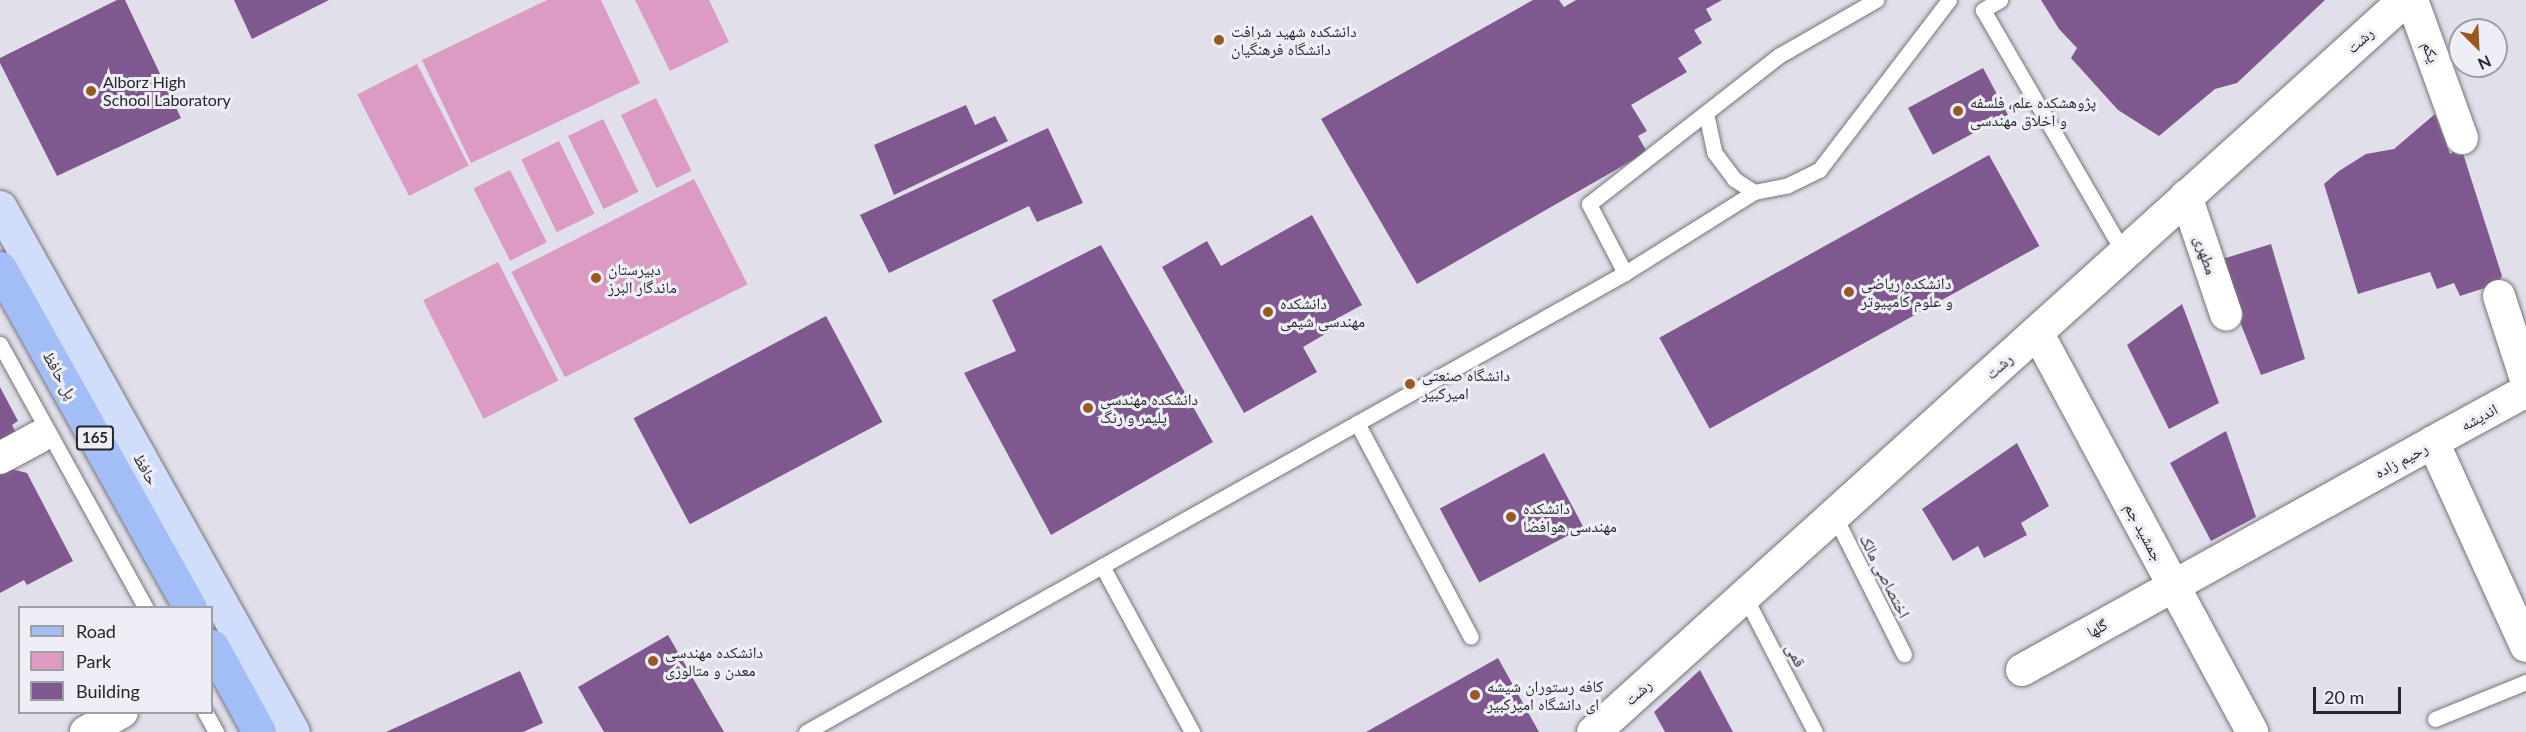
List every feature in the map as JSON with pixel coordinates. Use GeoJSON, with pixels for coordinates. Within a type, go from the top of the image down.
{"type":"FeatureCollection","features":[{"type":"Feature","properties":{"kind":"main road","name":"حافظ"},"geometry":{"type":"LineString","coordinates":[[0,207],[293,732]]}},
{"type":"Feature","properties":{"kind":"main road","name":"پل حافظ"},"geometry":{"type":"LineString","coordinates":[[0,268],[189,606]]}},
{"type":"Feature","properties":{"kind":"main road"},"geometry":{"type":"LineString","coordinates":[[213,648],[259,732]]}},
{"type":"Feature","properties":{"kind":"street","name":"رشت"},"geometry":{"type":"LineString","coordinates":[[1593,732],[2404,0]]}},
{"type":"Feature","properties":{"kind":"street","name":"یکم"},"geometry":{"type":"LineString","coordinates":[[2412,0],[2462,138]]}},
{"type":"Feature","properties":{"kind":"street","name":"مطهری"},"geometry":{"type":"LineString","coordinates":[[2186,196],[2226,314]]}},
{"type":"Feature","properties":{"kind":"street"},"geometry":{"type":"LineString","coordinates":[[2499,296],[2526,379]]}},
{"type":"Feature","properties":{"kind":"street","name":"جمشید جم"},"geometry":{"type":"LineString","coordinates":[[2037,332],[2252,732]]}},
{"type":"Feature","properties":{"kind":"street","name":"اندیشه"},"geometry":{"type":"LineString","coordinates":[[2433,442],[2526,391]]}},
{"type":"Feature","properties":{"kind":"street"},"geometry":{"type":"LineString","coordinates":[[0,458],[39,437]]}},
{"type":"Feature","properties":{"kind":"street","name":"رحیم زاده"},"geometry":{"type":"LineString","coordinates":[[2173,585],[2433,442],[2526,646]]}},
{"type":"Feature","properties":{"kind":"street","name":"گلها"},"geometry":{"type":"LineString","coordinates":[[2022,670],[2173,585]]}},
{"type":"Feature","properties":{"kind":"street"},"geometry":{"type":"LineString","coordinates":[[86,732],[118,714]]}},
{"type":"Feature","properties":{"kind":"lane"},"geometry":{"type":"LineString","coordinates":[[1625,273],[1589,204],[1780,55],[1876,0]]}},
{"type":"Feature","properties":{"kind":"lane"},"geometry":{"type":"LineString","coordinates":[[806,732],[1625,273],[1754,192],[1786,186],[1819,170],[1949,0]]}},
{"type":"Feature","properties":{"kind":"lane"},"geometry":{"type":"LineString","coordinates":[[2000,0],[1983,10],[2124,253]]}},
{"type":"Feature","properties":{"kind":"lane"},"geometry":{"type":"LineString","coordinates":[[1706,113],[1714,152],[1734,179],[1754,192]]}},
{"type":"Feature","properties":{"kind":"lane"},"geometry":{"type":"LineString","coordinates":[[0,344],[145,606]]}},
{"type":"Feature","properties":{"kind":"lane"},"geometry":{"type":"LineString","coordinates":[[1357,423],[1471,638]]}},
{"type":"Feature","properties":{"kind":"lane","name":"اختصاصی مالک"},"geometry":{"type":"LineString","coordinates":[[1834,515],[1904,654]]}},
{"type":"Feature","properties":{"kind":"lane"},"geometry":{"type":"LineString","coordinates":[[1102,566],[1192,732]]}},
{"type":"Feature","properties":{"kind":"lane","name":"قمی"},"geometry":{"type":"LineString","coordinates":[[1744,595],[1815,732]]}},
{"type":"Feature","properties":{"kind":"lane"},"geometry":{"type":"LineString","coordinates":[[2435,719],[2526,682]]}},
{"type":"Feature","properties":{"kind":"lane"},"geometry":{"type":"LineString","coordinates":[[206,714],[216,732]]}},
{"type":"Feature","properties":{"kind":"green space"},"geometry":{"type":"Polygon","coordinates":[[[547,0],[601,0],[640,83],[471,163],[422,60],[547,0]]]}},
{"type":"Feature","properties":{"kind":"green space"},"geometry":{"type":"Polygon","coordinates":[[[635,0],[709,0],[729,42],[670,71],[635,0]]]}},
{"type":"Feature","properties":{"kind":"green space"},"geometry":{"type":"Polygon","coordinates":[[[417,64],[469,166],[409,196],[357,94],[417,64]]]}},
{"type":"Feature","properties":{"kind":"green space"},"geometry":{"type":"Polygon","coordinates":[[[656,98],[692,171],[656,188],[621,115],[656,98]]]}},
{"type":"Feature","properties":{"kind":"green space"},"geometry":{"type":"Polygon","coordinates":[[[603,119],[639,192],[603,209],[568,136],[603,119]]]}},
{"type":"Feature","properties":{"kind":"green space"},"geometry":{"type":"Polygon","coordinates":[[[559,141],[595,214],[557,232],[521,159],[559,141]]]}},
{"type":"Feature","properties":{"kind":"green space"},"geometry":{"type":"Polygon","coordinates":[[[510,170],[547,242],[510,261],[473,189],[510,170]]]}},
{"type":"Feature","properties":{"kind":"green space"},"geometry":{"type":"Polygon","coordinates":[[[694,179],[748,284],[565,377],[511,272],[694,179]]]}},
{"type":"Feature","properties":{"kind":"green space"},"geometry":{"type":"Polygon","coordinates":[[[498,262],[558,381],[484,419],[423,300],[498,262]]]}},
{"type":"Feature","properties":{"kind":"building","name":"Alborz High School Laboratory"},"geometry":{"type":"Polygon","coordinates":[[[117,0],[125,0],[181,118],[57,176],[0,63],[0,58],[117,0]]]}},
{"type":"Feature","properties":{"kind":"building"},"geometry":{"type":"Polygon","coordinates":[[[234,0],[329,0],[252,39],[234,0]]]}},
{"type":"Feature","properties":{"kind":"building"},"geometry":{"type":"Polygon","coordinates":[[[1533,0],[1559,0],[1564,7],[1576,0],[1722,0],[1706,9],[1712,20],[1694,30],[1702,43],[1678,58],[1687,72],[1631,105],[1647,131],[1638,136],[1647,152],[1417,284],[1321,119],[1533,0]]]}},
{"type":"Feature","properties":{"kind":"building"},"geometry":{"type":"Polygon","coordinates":[[[2041,0],[2325,0],[2237,83],[2215,89],[2159,136],[2118,110],[2071,58],[2077,48],[2059,29],[2041,0]]]}},
{"type":"Feature","properties":{"kind":"building","name":"پژوهشکده علم، فلسفه و اخلاق مهندسی"},"geometry":{"type":"Polygon","coordinates":[[[1983,68],[2008,115],[1933,155],[1908,108],[1983,68]]]}},
{"type":"Feature","properties":{"kind":"building"},"geometry":{"type":"Polygon","coordinates":[[[966,105],[975,125],[995,116],[1008,141],[894,195],[874,145],[966,105]]]}},
{"type":"Feature","properties":{"kind":"building"},"geometry":{"type":"Polygon","coordinates":[[[2435,114],[2450,154],[2461,147],[2502,276],[2497,284],[2460,296],[2454,283],[2437,289],[2430,272],[2358,294],[2324,184],[2339,171],[2366,154],[2394,149],[2435,114]]]}},
{"type":"Feature","properties":{"kind":"building"},"geometry":{"type":"Polygon","coordinates":[[[1048,128],[1083,203],[1037,222],[1029,206],[889,273],[860,215],[1048,128]]]}},
{"type":"Feature","properties":{"kind":"building","name":"دانشکده ریاضی و علوم کامپیوتر"},"geometry":{"type":"Polygon","coordinates":[[[1989,155],[2039,246],[1710,429],[1659,338],[1989,155]]]}},
{"type":"Feature","properties":{"kind":"building","name":"دانشکده مهندسی شیمی"},"geometry":{"type":"Polygon","coordinates":[[[1312,215],[1362,305],[1336,319],[1339,326],[1303,347],[1317,372],[1244,413],[1162,267],[1207,241],[1221,266],[1312,215]]]}},
{"type":"Feature","properties":{"kind":"building"},"geometry":{"type":"Polygon","coordinates":[[[2271,244],[2305,359],[2261,375],[2216,261],[2271,244]]]}},
{"type":"Feature","properties":{"kind":"building","name":"دانشکده مهندسی پلیمر و رنگ"},"geometry":{"type":"Polygon","coordinates":[[[1101,245],[1213,442],[1051,535],[964,373],[1016,351],[992,300],[1101,245]]]}},
{"type":"Feature","properties":{"kind":"building"},"geometry":{"type":"Polygon","coordinates":[[[2182,304],[2219,403],[2169,429],[2127,345],[2182,304]]]}},
{"type":"Feature","properties":{"kind":"building"},"geometry":{"type":"Polygon","coordinates":[[[826,316],[882,422],[690,524],[634,418],[826,316]]]}},
{"type":"Feature","properties":{"kind":"building"},"geometry":{"type":"Polygon","coordinates":[[[0,387],[18,421],[12,425],[19,438],[0,448],[0,387]]]}},
{"type":"Feature","properties":{"kind":"building"},"geometry":{"type":"Polygon","coordinates":[[[2226,431],[2256,517],[2211,541],[2170,463],[2226,431]]]}},
{"type":"Feature","properties":{"kind":"building"},"geometry":{"type":"Polygon","coordinates":[[[2017,443],[2049,506],[2021,523],[2027,535],[1984,558],[1978,546],[1953,561],[1922,509],[2017,443]]]}},
{"type":"Feature","properties":{"kind":"building","name":"دانشکده مهندسی هوافضا"},"geometry":{"type":"Polygon","coordinates":[[[1544,453],[1583,527],[1479,583],[1440,508],[1544,453]]]}},
{"type":"Feature","properties":{"kind":"building"},"geometry":{"type":"Polygon","coordinates":[[[3,467],[27,473],[73,561],[27,585],[24,580],[0,593],[0,469],[3,467]]]}},
{"type":"Feature","properties":{"kind":"building","name":"دانشکده مهندسی معدن و متالوژی"},"geometry":{"type":"Polygon","coordinates":[[[668,635],[724,732],[604,732],[578,687],[668,635]]]}},
{"type":"Feature","properties":{"kind":"building","name":"کافه رستوران شیشه ای دانشگاه امیرکبیر"},"geometry":{"type":"Polygon","coordinates":[[[1498,658],[1539,732],[1366,732],[1498,658]]]}},
{"type":"Feature","properties":{"kind":"building"},"geometry":{"type":"Polygon","coordinates":[[[1700,670],[1733,732],[1665,732],[1654,712],[1700,670]]]}},
{"type":"Feature","properties":{"kind":"building"},"geometry":{"type":"Polygon","coordinates":[[[520,671],[543,723],[523,732],[386,732],[520,671]]]}},
{"type":"Feature","properties":{"kind":"place","name":"دانشکده شهید شرافت دانشگاه فرهنگیان"},"geometry":{"type":"Point","coordinates":[1219,40]}},
{"type":"Feature","properties":{"kind":"place","name":"Alborz High School Laboratory"},"geometry":{"type":"Point","coordinates":[91,91]}},
{"type":"Feature","properties":{"kind":"place","name":"پژوهشکده علم، فلسفه و اخلاق مهندسی"},"geometry":{"type":"Point","coordinates":[1958,111]}},
{"type":"Feature","properties":{"kind":"place","name":"دبیرستان ماندگار البرز"},"geometry":{"type":"Point","coordinates":[596,278]}},
{"type":"Feature","properties":{"kind":"place","name":"دانشکده ریاضی و علوم کامپیوتر"},"geometry":{"type":"Point","coordinates":[1849,292]}},
{"type":"Feature","properties":{"kind":"place","name":"دانشکده مهندسی شیمی"},"geometry":{"type":"Point","coordinates":[1268,312]}},
{"type":"Feature","properties":{"kind":"place","name":"دانشگاه صنعتی امیرکبیر"},"geometry":{"type":"Point","coordinates":[1410,384]}},
{"type":"Feature","properties":{"kind":"place","name":"دانشکده مهندسی پلیمر و رنگ"},"geometry":{"type":"Point","coordinates":[1088,408]}},
{"type":"Feature","properties":{"kind":"place","name":"دانشکده مهندسی هوافضا"},"geometry":{"type":"Point","coordinates":[1511,517]}},
{"type":"Feature","properties":{"kind":"place","name":"دانشکده مهندسی معدن و متالوژی"},"geometry":{"type":"Point","coordinates":[653,661]}},
{"type":"Feature","properties":{"kind":"place","name":"کافه رستوران شیشه ای دانشگاه امیرکبیر"},"geometry":{"type":"Point","coordinates":[1475,695]}}]}
